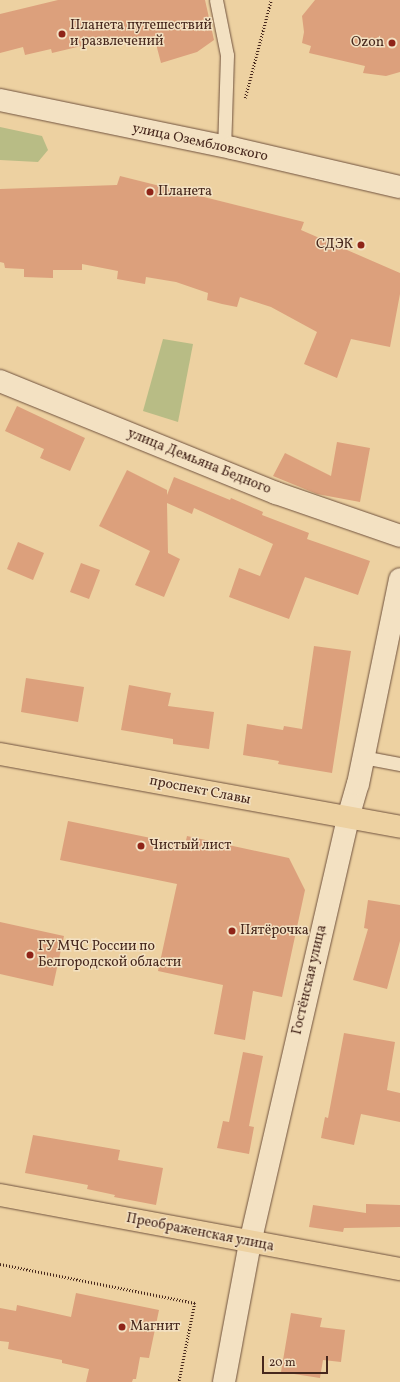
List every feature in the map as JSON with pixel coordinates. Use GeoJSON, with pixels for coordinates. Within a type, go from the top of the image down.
{"type":"FeatureCollection","features":[{"type":"Feature","properties":{"kind":"main road","name":"проспект Славы"},"geometry":{"type":"LineString","coordinates":[[0,754],[400,827]]}},
{"type":"Feature","properties":{"kind":"main road","name":"Преображенская улица"},"geometry":{"type":"LineString","coordinates":[[0,1195],[250,1243],[400,1269]]}},
{"type":"Feature","properties":{"kind":"street","name":"улица Озембловского"},"geometry":{"type":"LineString","coordinates":[[0,100],[400,187]]}},
{"type":"Feature","properties":{"kind":"street","name":"улица Демьяна Бедного"},"geometry":{"type":"LineString","coordinates":[[0,381],[276,494],[400,536]]}},
{"type":"Feature","properties":{"kind":"street","name":"Гостёнская улица"},"geometry":{"type":"LineString","coordinates":[[224,1382],[250,1243],[348,818],[358,784],[400,579]]}},
{"type":"Feature","properties":{"kind":"lane"},"geometry":{"type":"LineString","coordinates":[[216,0],[227,54],[224,148]]}},
{"type":"Feature","properties":{"kind":"lane"},"geometry":{"type":"LineString","coordinates":[[363,757],[400,764]]}},
{"type":"Feature","properties":{"kind":"path"},"geometry":{"type":"LineString","coordinates":[[243,103],[271,0]]}},
{"type":"Feature","properties":{"kind":"path"},"geometry":{"type":"LineString","coordinates":[[0,1264],[195,1303],[179,1382]]}},
{"type":"Feature","properties":{"kind":"green space"},"geometry":{"type":"Polygon","coordinates":[[[0,127],[42,136],[48,150],[38,162],[0,160],[0,127]]]}},
{"type":"Feature","properties":{"kind":"green space"},"geometry":{"type":"Polygon","coordinates":[[[163,339],[193,344],[178,422],[143,411],[163,339]]]}},
{"type":"Feature","properties":{"kind":"building"},"geometry":{"type":"Polygon","coordinates":[[[58,0],[205,0],[214,40],[197,52],[161,63],[155,40],[147,42],[146,38],[119,45],[118,40],[95,45],[94,43],[52,53],[51,49],[25,55],[23,47],[0,53],[0,14],[58,0]]]}},
{"type":"Feature","properties":{"kind":"building"},"geometry":{"type":"Polygon","coordinates":[[[315,0],[400,0],[400,72],[386,76],[363,73],[365,66],[309,53],[311,46],[302,43],[304,32],[302,16],[315,0]]]}},
{"type":"Feature","properties":{"kind":"building"},"geometry":{"type":"Polygon","coordinates":[[[120,176],[304,222],[301,230],[400,273],[400,294],[390,347],[351,339],[337,378],[304,364],[317,332],[271,307],[240,297],[237,307],[222,304],[207,300],[208,293],[176,282],[146,277],[145,284],[117,279],[118,271],[82,264],[82,270],[53,270],[53,278],[24,277],[24,269],[5,268],[4,263],[0,262],[0,189],[117,185],[120,176]]]}},
{"type":"Feature","properties":{"kind":"building"},"geometry":{"type":"Polygon","coordinates":[[[17,406],[85,438],[70,471],[40,458],[44,449],[5,431],[17,406]]]}},
{"type":"Feature","properties":{"kind":"building"},"geometry":{"type":"Polygon","coordinates":[[[337,442],[370,448],[360,502],[317,494],[273,476],[285,453],[331,476],[337,442]]]}},
{"type":"Feature","properties":{"kind":"building"},"geometry":{"type":"Polygon","coordinates":[[[127,470],[167,490],[167,495],[174,477],[230,500],[231,498],[263,512],[262,515],[309,533],[307,539],[370,561],[358,595],[305,577],[289,619],[229,597],[239,568],[260,576],[273,544],[194,508],[192,514],[167,503],[168,553],[180,559],[164,597],[135,585],[150,551],[99,526],[127,470]]]}},
{"type":"Feature","properties":{"kind":"building"},"geometry":{"type":"Polygon","coordinates":[[[18,542],[44,553],[33,580],[7,569],[18,542]]]}},
{"type":"Feature","properties":{"kind":"building"},"geometry":{"type":"Polygon","coordinates":[[[81,563],[100,570],[89,599],[70,592],[81,563]]]}},
{"type":"Feature","properties":{"kind":"building"},"geometry":{"type":"Polygon","coordinates":[[[314,646],[351,651],[332,773],[278,764],[279,761],[243,755],[247,724],[283,730],[284,726],[302,729],[314,646]]]}},
{"type":"Feature","properties":{"kind":"building"},"geometry":{"type":"Polygon","coordinates":[[[26,678],[84,687],[78,722],[21,712],[26,678]]]}},
{"type":"Feature","properties":{"kind":"building"},"geometry":{"type":"Polygon","coordinates":[[[129,685],[171,693],[168,706],[214,712],[209,749],[173,744],[173,739],[121,730],[129,685]]]}},
{"type":"Feature","properties":{"kind":"building","name":"Пятёрочка"},"geometry":{"type":"Polygon","coordinates":[[[68,821],[185,845],[187,836],[289,858],[305,890],[282,997],[253,991],[245,1040],[214,1034],[223,985],[158,971],[177,884],[60,860],[68,821]]]}},
{"type":"Feature","properties":{"kind":"building"},"geometry":{"type":"Polygon","coordinates":[[[368,900],[400,905],[400,941],[387,989],[353,980],[368,929],[364,928],[368,900]]]}},
{"type":"Feature","properties":{"kind":"building","name":"ГУ МЧС России по Белгородской области"},"geometry":{"type":"Polygon","coordinates":[[[0,922],[64,936],[53,986],[0,974],[0,922]]]}},
{"type":"Feature","properties":{"kind":"building"},"geometry":{"type":"Polygon","coordinates":[[[344,1033],[395,1042],[387,1090],[400,1093],[400,1122],[361,1114],[354,1145],[321,1138],[325,1117],[328,1118],[344,1033]]]}},
{"type":"Feature","properties":{"kind":"building"},"geometry":{"type":"Polygon","coordinates":[[[243,1052],[263,1056],[249,1126],[254,1127],[249,1154],[217,1148],[223,1121],[229,1122],[243,1052]]]}},
{"type":"Feature","properties":{"kind":"building"},"geometry":{"type":"Polygon","coordinates":[[[33,1135],[120,1150],[118,1160],[163,1168],[156,1205],[114,1197],[115,1195],[87,1189],[88,1185],[25,1173],[33,1135]]]}},
{"type":"Feature","properties":{"kind":"building"},"geometry":{"type":"Polygon","coordinates":[[[366,1204],[400,1205],[400,1227],[344,1228],[343,1232],[309,1227],[313,1205],[366,1213],[366,1204]]]}},
{"type":"Feature","properties":{"kind":"building"},"geometry":{"type":"Polygon","coordinates":[[[76,1293],[159,1310],[149,1358],[140,1357],[136,1379],[133,1379],[132,1382],[86,1382],[89,1369],[62,1363],[62,1360],[8,1349],[9,1342],[0,1341],[0,1308],[16,1311],[17,1305],[71,1317],[76,1293]]]}},
{"type":"Feature","properties":{"kind":"building"},"geometry":{"type":"Polygon","coordinates":[[[291,1313],[322,1318],[320,1327],[345,1330],[341,1362],[323,1360],[320,1378],[281,1372],[291,1313]]]}},
{"type":"Feature","properties":{"kind":"place","name":"Планета путешествий и развлечений"},"geometry":{"type":"Point","coordinates":[62,34]}},
{"type":"Feature","properties":{"kind":"place","name":"Ozon"},"geometry":{"type":"Point","coordinates":[392,43]}},
{"type":"Feature","properties":{"kind":"place","name":"Планета"},"geometry":{"type":"Point","coordinates":[150,192]}},
{"type":"Feature","properties":{"kind":"place","name":"СДЭК"},"geometry":{"type":"Point","coordinates":[361,245]}},
{"type":"Feature","properties":{"kind":"place","name":"Чистый лист"},"geometry":{"type":"Point","coordinates":[141,846]}},
{"type":"Feature","properties":{"kind":"place","name":"Пятёрочка"},"geometry":{"type":"Point","coordinates":[232,931]}},
{"type":"Feature","properties":{"kind":"place","name":"ГУ МЧС России по Белгородской области"},"geometry":{"type":"Point","coordinates":[30,955]}},
{"type":"Feature","properties":{"kind":"place","name":"Магнит"},"geometry":{"type":"Point","coordinates":[122,1327]}}]}
